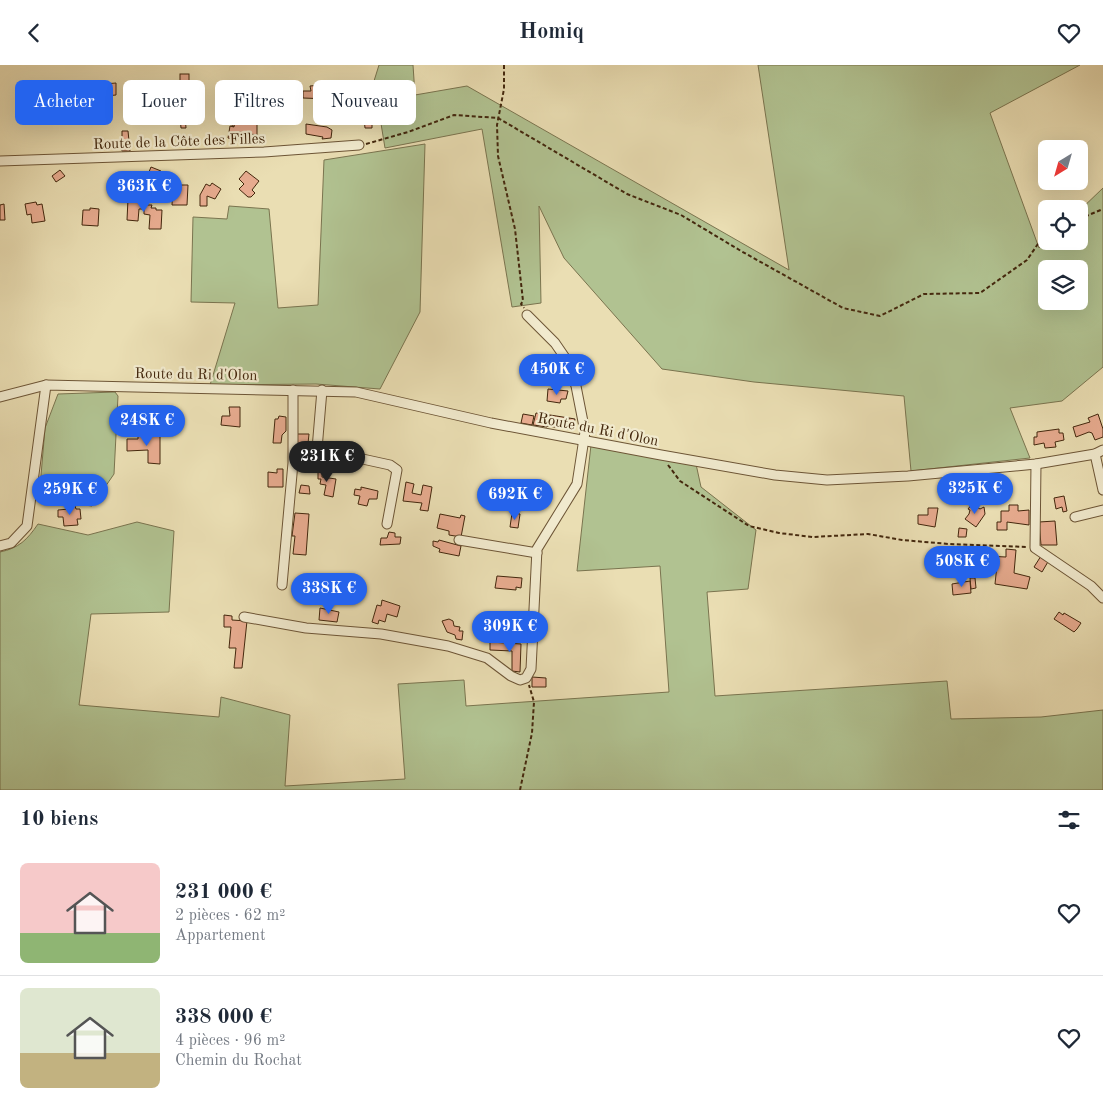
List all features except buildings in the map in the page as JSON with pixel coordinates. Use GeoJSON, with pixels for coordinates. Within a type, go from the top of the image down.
{"type":"FeatureCollection","features":[{"type":"Feature","properties":{"kind":"street","name":"Route de la Côte des Filles"},"geometry":{"type":"LineString","coordinates":[[0,161],[264,152],[359,145]]}},
{"type":"Feature","properties":{"kind":"street"},"geometry":{"type":"LineString","coordinates":[[244,617],[306,628],[381,634],[448,646],[487,658],[511,676],[520,680],[526,678],[531,669],[537,553],[542,540],[577,484],[585,432],[576,386],[568,362],[555,343],[527,315]]}},
{"type":"Feature","properties":{"kind":"street"},"geometry":{"type":"LineString","coordinates":[[0,546],[11,543],[27,526],[46,385]]}},
{"type":"Feature","properties":{"kind":"street","name":"Route du Ri d'Olon"},"geometry":{"type":"LineString","coordinates":[[0,397],[46,385],[356,392],[491,423],[661,455],[775,475],[827,480],[1036,464],[1099,452]]}},
{"type":"Feature","properties":{"kind":"street"},"geometry":{"type":"LineString","coordinates":[[282,585],[293,463],[293,390]]}},
{"type":"Feature","properties":{"kind":"street"},"geometry":{"type":"LineString","coordinates":[[322,390],[316,449],[390,465],[397,470],[387,524]]}},
{"type":"Feature","properties":{"kind":"street"},"geometry":{"type":"LineString","coordinates":[[1099,452],[1103,490]]}},
{"type":"Feature","properties":{"kind":"street"},"geometry":{"type":"LineString","coordinates":[[1036,464],[1035,548],[1091,586],[1103,598]]}},
{"type":"Feature","properties":{"kind":"street"},"geometry":{"type":"LineString","coordinates":[[1075,517],[1103,510]]}},
{"type":"Feature","properties":{"kind":"street"},"geometry":{"type":"LineString","coordinates":[[459,540],[537,553]]}},
{"type":"Feature","properties":{"kind":"path"},"geometry":{"type":"LineString","coordinates":[[504,65],[504,89],[498,118],[498,156],[518,250],[523,301],[521,304],[527,315]]}},
{"type":"Feature","properties":{"kind":"path"},"geometry":{"type":"LineString","coordinates":[[359,145],[408,132],[454,115],[498,118],[627,194],[681,215],[843,308],[880,316],[924,294],[980,293],[1027,260],[1038,244]]}},
{"type":"Feature","properties":{"kind":"path"},"geometry":{"type":"LineString","coordinates":[[1088,215],[1103,209]]}},
{"type":"Feature","properties":{"kind":"path"},"geometry":{"type":"LineString","coordinates":[[661,455],[680,481],[749,526],[779,533],[813,537],[868,534],[902,540],[1035,548]]}},
{"type":"Feature","properties":{"kind":"path"},"geometry":{"type":"LineString","coordinates":[[520,790],[532,733],[534,702],[526,678]]}},
{"type":"Feature","properties":{"kind":"green space"},"geometry":{"type":"Polygon","coordinates":[[[379,65],[413,65],[414,80],[374,80],[379,65]]]}},
{"type":"Feature","properties":{"kind":"green space"},"geometry":{"type":"Polygon","coordinates":[[[758,65],[1080,65],[990,113],[1038,245],[1038,250],[1088,250],[1088,202],[1103,188],[1103,367],[1062,401],[1010,408],[1030,458],[911,471],[904,396],[754,382],[662,369],[564,258],[539,206],[541,303],[512,307],[482,129],[385,148],[381,125],[416,125],[416,95],[467,86],[789,270],[758,65]]]}},
{"type":"Feature","properties":{"kind":"green space"},"geometry":{"type":"Polygon","coordinates":[[[425,144],[420,312],[380,389],[316,384],[210,385],[235,303],[191,302],[193,217],[227,219],[229,206],[269,209],[278,308],[318,305],[324,160],[425,144]]]}},
{"type":"Feature","properties":{"kind":"green space"},"geometry":{"type":"Polygon","coordinates":[[[115,392],[118,396],[114,474],[92,506],[39,499],[45,428],[58,394],[115,392]]]}},
{"type":"Feature","properties":{"kind":"green space"},"geometry":{"type":"Polygon","coordinates":[[[591,445],[696,464],[701,487],[756,530],[748,589],[707,592],[715,696],[947,681],[951,719],[1041,717],[1103,710],[1103,790],[0,790],[0,552],[22,542],[38,524],[88,535],[137,522],[174,531],[169,612],[91,614],[79,705],[219,717],[221,697],[290,715],[285,786],[405,779],[398,684],[464,680],[466,706],[669,692],[660,566],[577,571],[591,445]]]}}]}
